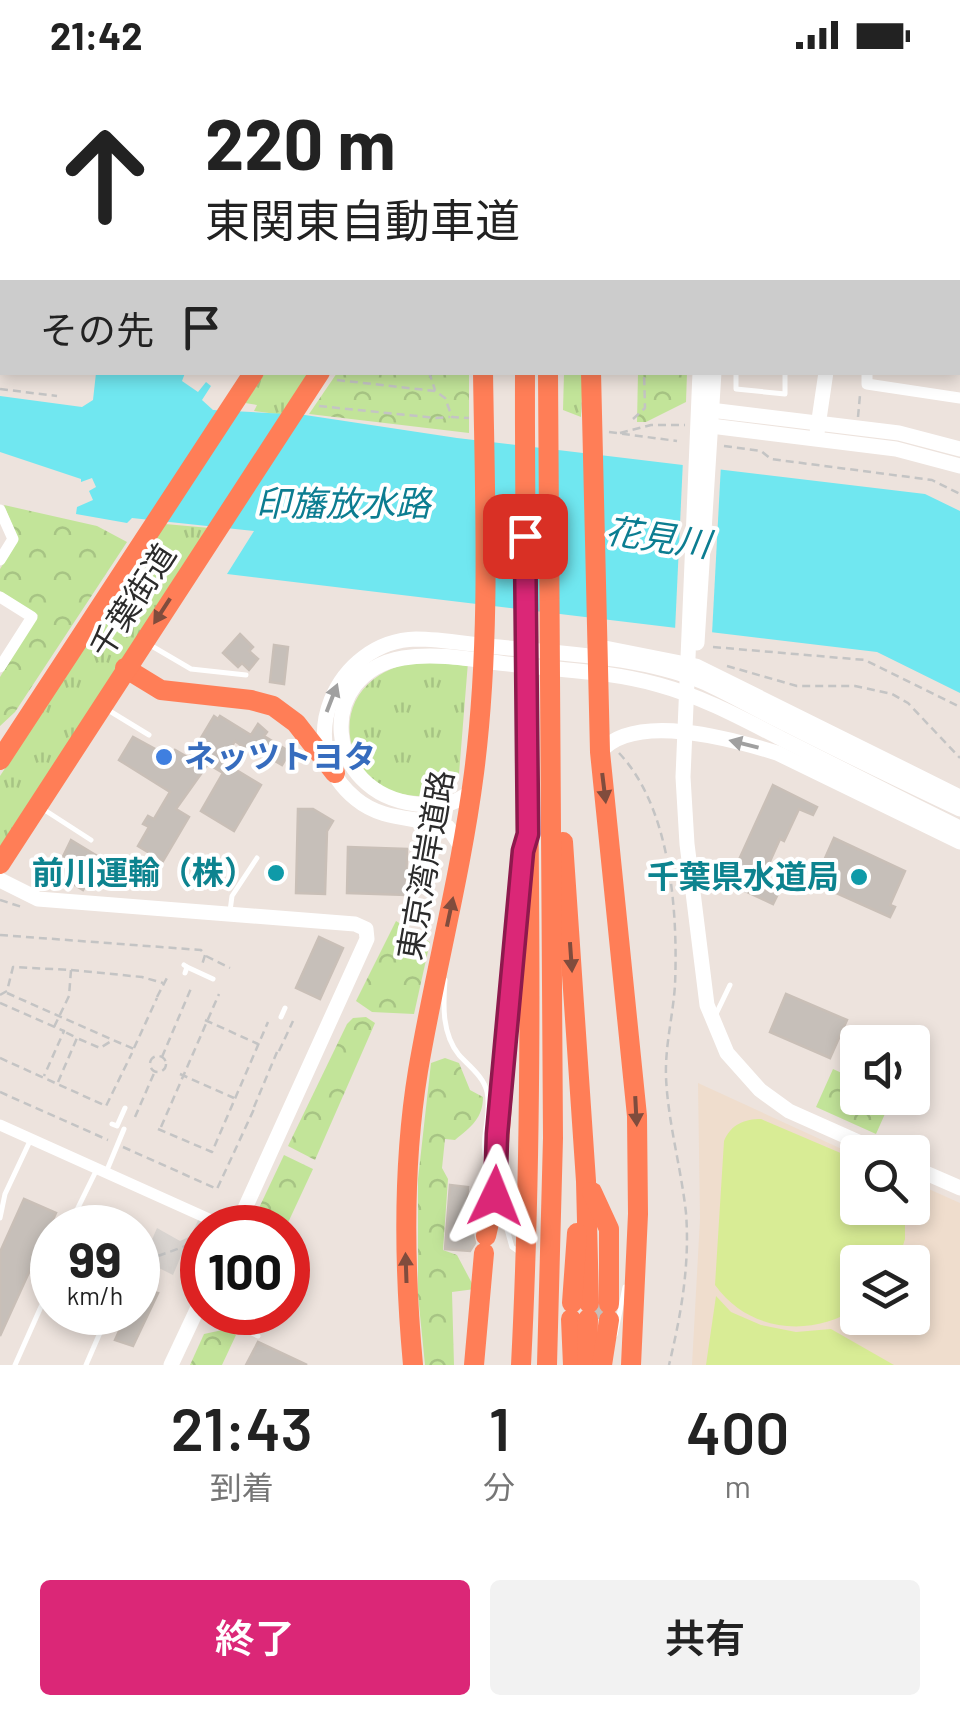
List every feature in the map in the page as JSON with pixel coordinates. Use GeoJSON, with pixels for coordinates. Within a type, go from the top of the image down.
{"type":"FeatureCollection","features":[{"type":"Feature","properties":{"kind":"highway","name":"千葉街道"},"geometry":{"type":"LineString","coordinates":[[3,749],[252,375]]}},
{"type":"Feature","properties":{"kind":"highway","name":"東京湾岸道路"},"geometry":{"type":"LineString","coordinates":[[414,1365],[406,1246],[409,1155],[418,1073],[472,791],[482,674],[477,420],[483,375]]}},
{"type":"Feature","properties":{"kind":"highway"},"geometry":{"type":"LineString","coordinates":[[522,1365],[528,834],[525,375]]}},
{"type":"Feature","properties":{"kind":"highway"},"geometry":{"type":"LineString","coordinates":[[547,1365],[553,1138],[548,375]]}},
{"type":"Feature","properties":{"kind":"highway"},"geometry":{"type":"LineString","coordinates":[[590,375],[595,424],[597,690],[609,752],[633,1060],[638,1214],[631,1365]]}},
{"type":"Feature","properties":{"kind":"highway","name":"千葉街道"},"geometry":{"type":"LineString","coordinates":[[0,864],[216,530],[328,376]]}},
{"type":"Feature","properties":{"kind":"highway"},"geometry":{"type":"LineString","coordinates":[[125,668],[162,690],[273,706],[296,722],[334,773]]}},
{"type":"Feature","properties":{"kind":"highway"},"geometry":{"type":"LineString","coordinates":[[550,721],[556,746],[586,1181],[594,1365]]}},
{"type":"Feature","properties":{"kind":"highway"},"geometry":{"type":"LineString","coordinates":[[474,1365],[489,1245],[488,1212],[495,1185],[512,958],[528,834]]}},
{"type":"Feature","properties":{"kind":"highway"},"geometry":{"type":"LineString","coordinates":[[584,1365],[590,1311],[578,1226],[586,1181]]}},
{"type":"Feature","properties":{"kind":"highway"},"geometry":{"type":"LineString","coordinates":[[573,1365],[609,1229],[586,1181]]}},
{"type":"Feature","properties":{"kind":"highway"},"geometry":{"type":"LineString","coordinates":[[590,1311],[607,1342],[602,1365]]}},
{"type":"Feature","properties":{"kind":"street"},"geometry":{"type":"LineString","coordinates":[[700,375],[702,462],[688,733],[693,881],[711,1018],[737,1067],[774,1102],[845,1135]]}},
{"type":"Feature","properties":{"kind":"street"},"geometry":{"type":"LineString","coordinates":[[701,419],[713,375]]}},
{"type":"Feature","properties":{"kind":"street"},"geometry":{"type":"LineString","coordinates":[[818,432],[826,375]]}},
{"type":"Feature","properties":{"kind":"street"},"geometry":{"type":"LineString","coordinates":[[866,377],[960,398]]}},
{"type":"Feature","properties":{"kind":"street"},"geometry":{"type":"LineString","coordinates":[[701,419],[818,432],[899,434],[960,449]]}},
{"type":"Feature","properties":{"kind":"street"},"geometry":{"type":"LineString","coordinates":[[818,432],[960,466]]}},
{"type":"Feature","properties":{"kind":"street"},"geometry":{"type":"LineString","coordinates":[[0,510],[12,540],[0,560]]}},
{"type":"Feature","properties":{"kind":"street"},"geometry":{"type":"LineString","coordinates":[[0,596],[32,617],[0,667]]}},
{"type":"Feature","properties":{"kind":"street"},"geometry":{"type":"LineString","coordinates":[[463,850],[448,827],[375,812],[350,794],[334,773],[325,741],[325,720],[338,684],[359,660],[396,642],[417,639],[566,654],[682,674],[960,809]]}},
{"type":"Feature","properties":{"kind":"street"},"geometry":{"type":"LineString","coordinates":[[595,645],[692,668],[960,796]]}},
{"type":"Feature","properties":{"kind":"street"},"geometry":{"type":"LineString","coordinates":[[472,791],[457,802],[435,806],[388,799],[362,782],[347,758],[341,729],[346,705],[360,681],[387,662],[430,656],[611,675],[656,684],[710,702],[960,828]]}},
{"type":"Feature","properties":{"kind":"street"},"geometry":{"type":"LineString","coordinates":[[609,752],[620,735],[688,733],[777,753],[960,842]]}},
{"type":"Feature","properties":{"kind":"street"},"geometry":{"type":"LineString","coordinates":[[0,880],[38,899],[354,924],[366,929],[367,939],[242,1205]]}},
{"type":"Feature","properties":{"kind":"street"},"geometry":{"type":"LineString","coordinates":[[0,1125],[180,1205]]}},
{"type":"Feature","properties":{"kind":"street"},"geometry":{"type":"LineString","coordinates":[[930,1175],[960,1188]]}},
{"type":"Feature","properties":{"kind":"street"},"geometry":{"type":"LineString","coordinates":[[172,1365],[188,1335]]}},
{"type":"Feature","properties":{"kind":"lane"},"geometry":{"type":"LineString","coordinates":[[736,375],[736,388],[784,394],[786,375]]}},
{"type":"Feature","properties":{"kind":"lane"},"geometry":{"type":"LineString","coordinates":[[143,641],[191,669],[246,674]]}},
{"type":"Feature","properties":{"kind":"lane"},"geometry":{"type":"LineString","coordinates":[[101,706],[149,734]]}},
{"type":"Feature","properties":{"kind":"lane"},"geometry":{"type":"LineString","coordinates":[[36,805],[91,840]]}},
{"type":"Feature","properties":{"kind":"lane"},"geometry":{"type":"LineString","coordinates":[[230,914],[232,896],[258,858]]}},
{"type":"Feature","properties":{"kind":"lane"},"geometry":{"type":"LineString","coordinates":[[439,964],[446,974],[445,1018],[449,1038],[488,1093],[486,1164],[512,1247],[526,1258]]}},
{"type":"Feature","properties":{"kind":"lane"},"geometry":{"type":"LineString","coordinates":[[185,968],[212,979]]}},
{"type":"Feature","properties":{"kind":"lane"},"geometry":{"type":"LineString","coordinates":[[711,1018],[719,1011],[730,985]]}},
{"type":"Feature","properties":{"kind":"lane"},"geometry":{"type":"LineString","coordinates":[[281,1017],[285,1008]]}},
{"type":"Feature","properties":{"kind":"lane"},"geometry":{"type":"LineString","coordinates":[[81,1205],[102,1170],[125,1108]]}},
{"type":"Feature","properties":{"kind":"lane"},"geometry":{"type":"LineString","coordinates":[[117,1126],[132,1133]]}},
{"type":"Feature","properties":{"kind":"lane"},"geometry":{"type":"LineString","coordinates":[[0,1218],[5,1194],[31,1139]]}},
{"type":"Feature","properties":{"kind":"lane"},"geometry":{"type":"LineString","coordinates":[[607,1342],[612,1342],[618,1327],[628,1274],[636,1267]]}},
{"type":"Feature","properties":{"kind":"lane"},"geometry":{"type":"LineString","coordinates":[[15,1365],[30,1331]]}},
{"type":"Feature","properties":{"kind":"lane"},"geometry":{"type":"LineString","coordinates":[[86,1365],[99,1335]]}},
{"type":"Feature","properties":{"kind":"path"},"geometry":{"type":"LineString","coordinates":[[430,375],[435,391]]}},
{"type":"Feature","properties":{"kind":"path"},"geometry":{"type":"LineString","coordinates":[[633,418],[645,408],[644,375]]}},
{"type":"Feature","properties":{"kind":"path"},"geometry":{"type":"LineString","coordinates":[[328,376],[435,391],[445,398],[452,417]]}},
{"type":"Feature","properties":{"kind":"path"},"geometry":{"type":"LineString","coordinates":[[858,418],[866,377]]}},
{"type":"Feature","properties":{"kind":"path"},"geometry":{"type":"LineString","coordinates":[[0,388],[57,396]]}},
{"type":"Feature","properties":{"kind":"path"},"geometry":{"type":"LineString","coordinates":[[302,409],[477,420]]}},
{"type":"Feature","properties":{"kind":"path"},"geometry":{"type":"LineString","coordinates":[[618,434],[701,419]]}},
{"type":"Feature","properties":{"kind":"path"},"geometry":{"type":"LineString","coordinates":[[595,424],[618,434],[677,441]]}},
{"type":"Feature","properties":{"kind":"path"},"geometry":{"type":"LineString","coordinates":[[724,446],[761,450],[771,460],[932,480],[960,494]]}},
{"type":"Feature","properties":{"kind":"path"},"geometry":{"type":"LineString","coordinates":[[712,647],[864,660],[960,707]]}},
{"type":"Feature","properties":{"kind":"path"},"geometry":{"type":"LineString","coordinates":[[720,664],[797,686],[855,686],[892,694],[908,703],[960,758]]}},
{"type":"Feature","properties":{"kind":"path"},"geometry":{"type":"LineString","coordinates":[[609,752],[636,771],[658,821],[673,915],[674,991],[666,1078],[668,1114],[686,1214],[686,1257],[685,1288],[669,1365]]}},
{"type":"Feature","properties":{"kind":"path"},"geometry":{"type":"LineString","coordinates":[[0,900],[32,909]]}},
{"type":"Feature","properties":{"kind":"path"},"geometry":{"type":"LineString","coordinates":[[0,935],[202,950],[230,968]]}},
{"type":"Feature","properties":{"kind":"path"},"geometry":{"type":"LineString","coordinates":[[202,964],[205,955]]}},
{"type":"Feature","properties":{"kind":"path"},"geometry":{"type":"LineString","coordinates":[[0,995],[5,992],[13,966],[142,977],[163,984]]}},
{"type":"Feature","properties":{"kind":"path"},"geometry":{"type":"LineString","coordinates":[[54,1027],[69,996],[71,970]]}},
{"type":"Feature","properties":{"kind":"path"},"geometry":{"type":"LineString","coordinates":[[0,1058],[109,1106],[168,976]]}},
{"type":"Feature","properties":{"kind":"path"},"geometry":{"type":"LineString","coordinates":[[155,1071],[166,1068],[162,1057],[197,978]]}},
{"type":"Feature","properties":{"kind":"path"},"geometry":{"type":"LineString","coordinates":[[5,992],[133,1052]]}},
{"type":"Feature","properties":{"kind":"path"},"geometry":{"type":"LineString","coordinates":[[220,994],[159,1129],[212,1152],[268,1022]]}},
{"type":"Feature","properties":{"kind":"path"},"geometry":{"type":"LineString","coordinates":[[0,1003],[100,1048],[113,1040]]}},
{"type":"Feature","properties":{"kind":"path"},"geometry":{"type":"LineString","coordinates":[[206,1020],[259,1044]]}},
{"type":"Feature","properties":{"kind":"path"},"geometry":{"type":"LineString","coordinates":[[122,1146],[217,1189],[293,1021]]}},
{"type":"Feature","properties":{"kind":"path"},"geometry":{"type":"LineString","coordinates":[[44,1078],[64,1031]]}},
{"type":"Feature","properties":{"kind":"path"},"geometry":{"type":"LineString","coordinates":[[57,1084],[77,1038]]}},
{"type":"Feature","properties":{"kind":"path"},"geometry":{"type":"LineString","coordinates":[[136,1117],[155,1071],[151,1062],[156,1056],[162,1057]]}},
{"type":"Feature","properties":{"kind":"path"},"geometry":{"type":"LineString","coordinates":[[182,1074],[235,1098]]}},
{"type":"Feature","properties":{"kind":"path"},"geometry":{"type":"LineString","coordinates":[[0,1092],[110,1141]]}},
{"type":"Feature","properties":{"kind":"shaded area"},"geometry":{"type":"Polygon","coordinates":[[[698,1083],[840,1148],[840,1225],[930,1225],[930,1190],[960,1203],[960,1365],[692,1365],[700,1219],[698,1083]]]}},
{"type":"Feature","properties":{"kind":"shaded area"},"geometry":{"type":"Polygon","coordinates":[[[160,1230],[180,1241],[180,1258],[173,1275],[160,1268],[160,1230]]]}},
{"type":"Feature","properties":{"kind":"green space"},"geometry":{"type":"Polygon","coordinates":[[[264,375],[311,375],[284,415],[254,411],[257,405],[245,403],[264,375]]]}},
{"type":"Feature","properties":{"kind":"green space"},"geometry":{"type":"Polygon","coordinates":[[[336,375],[469,375],[469,433],[309,414],[336,375]]]}},
{"type":"Feature","properties":{"kind":"green space"},"geometry":{"type":"Polygon","coordinates":[[[564,375],[583,375],[581,417],[563,410],[564,375]]]}},
{"type":"Feature","properties":{"kind":"green space"},"geometry":{"type":"Polygon","coordinates":[[[638,375],[687,375],[686,402],[646,422],[637,422],[638,375]]]}},
{"type":"Feature","properties":{"kind":"green space"},"geometry":{"type":"Polygon","coordinates":[[[4,505],[97,526],[127,542],[15,712],[0,726],[0,677],[38,615],[0,591],[0,569],[18,540],[4,505]]]}},
{"type":"Feature","properties":{"kind":"green space"},"geometry":{"type":"Polygon","coordinates":[[[165,524],[210,528],[0,847],[0,776],[165,524]]]}},
{"type":"Feature","properties":{"kind":"green space"},"geometry":{"type":"Polygon","coordinates":[[[417,661],[468,662],[459,774],[435,797],[388,790],[362,768],[350,738],[353,706],[361,692],[384,673],[417,661]]]}},
{"type":"Feature","properties":{"kind":"green space"},"geometry":{"type":"Polygon","coordinates":[[[396,921],[430,942],[414,1014],[372,1012],[356,1001],[396,921]]]}},
{"type":"Feature","properties":{"kind":"green space"},"geometry":{"type":"Polygon","coordinates":[[[366,1017],[375,1023],[315,1160],[288,1146],[347,1024],[353,1018],[366,1017]]]}},
{"type":"Feature","properties":{"kind":"green space"},"geometry":{"type":"Polygon","coordinates":[[[445,1058],[459,1063],[470,1090],[483,1097],[481,1111],[471,1126],[455,1140],[445,1139],[442,1168],[448,1179],[443,1250],[457,1255],[475,1289],[452,1292],[454,1365],[425,1365],[418,1295],[418,1179],[431,1063],[445,1058]]]}},
{"type":"Feature","properties":{"kind":"green space"},"geometry":{"type":"Polygon","coordinates":[[[833,1069],[840,1072],[840,1115],[884,1115],[876,1134],[816,1107],[833,1069]]]}},
{"type":"Feature","properties":{"kind":"green space"},"geometry":{"type":"Polygon","coordinates":[[[761,1119],[840,1153],[840,1225],[905,1225],[903,1245],[840,1245],[839,1318],[800,1326],[762,1321],[729,1301],[715,1285],[724,1141],[730,1130],[749,1120],[761,1119]]]}},
{"type":"Feature","properties":{"kind":"green space"},"geometry":{"type":"Polygon","coordinates":[[[284,1155],[313,1169],[296,1205],[260,1205],[284,1155]]]}},
{"type":"Feature","properties":{"kind":"green space"},"geometry":{"type":"Polygon","coordinates":[[[716,1296],[731,1312],[761,1325],[796,1332],[831,1329],[894,1365],[706,1365],[716,1296]]]}},
{"type":"Feature","properties":{"kind":"green space"},"geometry":{"type":"Polygon","coordinates":[[[204,1335],[236,1335],[222,1365],[190,1365],[204,1335]]]}},
{"type":"Feature","properties":{"kind":"water","name":"印旛放水路"},"geometry":{"type":"Polygon","coordinates":[[[96,375],[184,375],[182,381],[198,392],[206,382],[211,386],[202,400],[213,410],[305,415],[457,438],[925,494],[960,511],[960,693],[877,652],[227,574],[254,531],[132,518],[127,523],[76,514],[77,507],[93,500],[89,491],[96,487],[92,478],[81,482],[0,452],[0,396],[82,407],[93,400],[96,375]]]}},
{"type":"Feature","properties":{"kind":"pier"},"geometry":{"type":"Polygon","coordinates":[[[683,460],[721,464],[712,634],[675,631],[683,460]]]}},
{"type":"Feature","properties":{"kind":"building"},"geometry":{"type":"Polygon","coordinates":[[[240,634],[258,659],[249,670],[242,663],[238,667],[223,653],[240,634]]]}},
{"type":"Feature","properties":{"kind":"building"},"geometry":{"type":"Polygon","coordinates":[[[274,645],[288,647],[284,684],[270,682],[274,645]]]}},
{"type":"Feature","properties":{"kind":"building"},"geometry":{"type":"Polygon","coordinates":[[[214,716],[251,735],[258,724],[267,732],[264,736],[290,752],[282,765],[256,750],[253,754],[235,741],[223,762],[261,785],[234,831],[201,811],[223,773],[208,764],[176,809],[189,817],[163,861],[138,846],[149,827],[143,824],[148,816],[154,819],[170,792],[119,760],[133,737],[170,757],[175,750],[189,758],[214,716]]]}},
{"type":"Feature","properties":{"kind":"building"},"geometry":{"type":"Polygon","coordinates":[[[773,785],[817,807],[813,815],[799,809],[784,841],[780,839],[759,886],[778,894],[773,904],[717,878],[732,875],[773,785]]]}},
{"type":"Feature","properties":{"kind":"building"},"geometry":{"type":"Polygon","coordinates":[[[298,809],[313,809],[333,821],[327,831],[325,894],[296,893],[298,809]]]}},
{"type":"Feature","properties":{"kind":"building","name":"千葉県水道局"},"geometry":{"type":"Polygon","coordinates":[[[834,838],[905,871],[890,905],[895,907],[890,917],[814,883],[834,838]]]}},
{"type":"Feature","properties":{"kind":"building"},"geometry":{"type":"Polygon","coordinates":[[[71,840],[102,859],[83,890],[55,873],[71,840]]]}},
{"type":"Feature","properties":{"kind":"building"},"geometry":{"type":"Polygon","coordinates":[[[348,847],[407,849],[406,895],[347,893],[348,847]]]}},
{"type":"Feature","properties":{"kind":"building"},"geometry":{"type":"Polygon","coordinates":[[[319,937],[343,948],[320,999],[296,988],[319,937]]]}},
{"type":"Feature","properties":{"kind":"building"},"geometry":{"type":"Polygon","coordinates":[[[786,994],[847,1020],[840,1025],[840,1036],[830,1058],[770,1032],[786,994]]]}},
{"type":"Feature","properties":{"kind":"building"},"geometry":{"type":"Polygon","coordinates":[[[450,1185],[468,1187],[464,1234],[473,1235],[475,1243],[470,1251],[445,1249],[450,1185]]]}},
{"type":"Feature","properties":{"kind":"building"},"geometry":{"type":"Polygon","coordinates":[[[24,1199],[38,1205],[30,1205],[30,1270],[0,1336],[0,1252],[24,1199]]]}},
{"type":"Feature","properties":{"kind":"building"},"geometry":{"type":"Polygon","coordinates":[[[117,1335],[138,1335],[133,1346],[115,1340],[117,1335]]]}},
{"type":"Feature","properties":{"kind":"building"},"geometry":{"type":"Polygon","coordinates":[[[258,1342],[307,1365],[246,1365],[258,1342]]]}},
{"type":"Feature","properties":{"kind":"tunnel"},"geometry":{"type":"LineString","coordinates":[[598,1303],[598,1319]]}},
{"type":"Feature","properties":{"kind":"place","name":"ネッツトヨタ"},"geometry":{"type":"Point","coordinates":[164,757]}},
{"type":"Feature","properties":{"kind":"place","name":"前川運輸（株）"},"geometry":{"type":"Point","coordinates":[276,873]}},
{"type":"Feature","properties":{"kind":"place","name":"千葉県水道局"},"geometry":{"type":"Point","coordinates":[859,877]}},
{"type":"Feature","properties":{"kind":"route"},"geometry":{"type":"LineString","coordinates":[[495,1196],[512,958],[528,834],[525,536]]}},
{"type":"Feature","properties":{"kind":"water label","name":"花見川"},"geometry":{"type":"Point","coordinates":[658,538]}}]}
